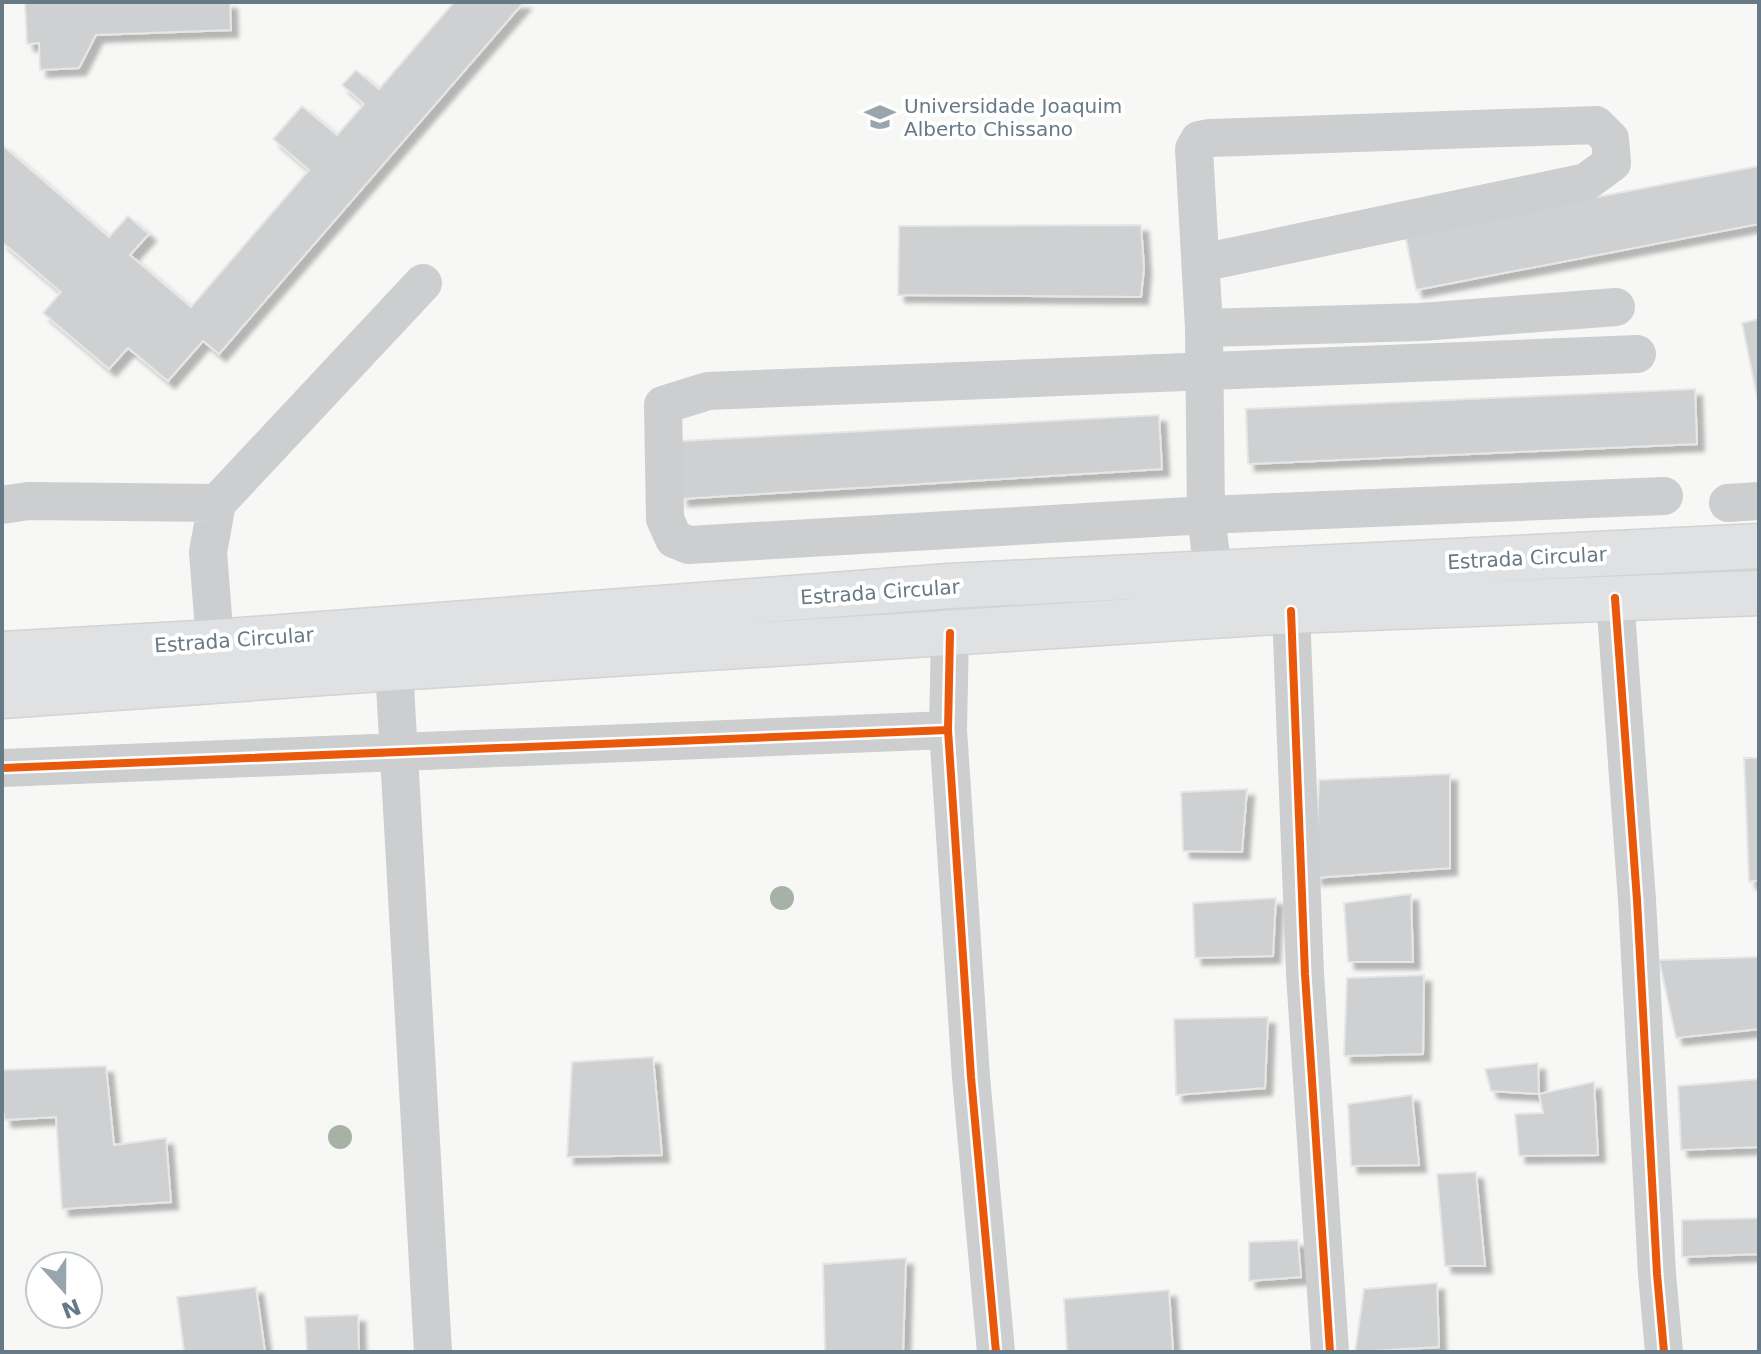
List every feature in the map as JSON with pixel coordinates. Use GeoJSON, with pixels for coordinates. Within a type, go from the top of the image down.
{"type":"FeatureCollection","features":[{"type":"Feature","properties":{"kind":"main road","name":"Estrada Circular"},"geometry":{"type":"LineString","coordinates":[[2,654],[215,642],[949,586],[1759,546]]}},
{"type":"Feature","properties":{"kind":"main road"},"geometry":{"type":"LineString","coordinates":[[2,696],[1291,611],[1759,593]]}},
{"type":"Feature","properties":{"kind":"street"},"geometry":{"type":"LineString","coordinates":[[1201,263],[1586,182],[1612,163],[1610,139],[1596,125],[1199,140],[1194,149],[1204,328],[1206,515],[1213,573]]}},
{"type":"Feature","properties":{"kind":"street"},"geometry":{"type":"LineString","coordinates":[[215,642],[208,552],[217,503],[423,283]]}},
{"type":"Feature","properties":{"kind":"street"},"geometry":{"type":"LineString","coordinates":[[1204,328],[1421,322],[1616,307]]}},
{"type":"Feature","properties":{"kind":"street"},"geometry":{"type":"LineString","coordinates":[[1637,354],[708,391],[663,405],[665,519],[674,539],[689,545],[1206,515],[1664,496]]}},
{"type":"Feature","properties":{"kind":"street"},"geometry":{"type":"LineString","coordinates":[[11,495],[217,503]]}},
{"type":"Feature","properties":{"kind":"street"},"geometry":{"type":"LineString","coordinates":[[1615,598],[1664,1352]]}},
{"type":"Feature","properties":{"kind":"street"},"geometry":{"type":"LineString","coordinates":[[1291,611],[1305,974],[1330,1352]]}},
{"type":"Feature","properties":{"kind":"street"},"geometry":{"type":"LineString","coordinates":[[950,633],[948,730],[971,1077],[996,1352]]}},
{"type":"Feature","properties":{"kind":"street"},"geometry":{"type":"LineString","coordinates":[[394,668],[433,1352]]}},
{"type":"Feature","properties":{"kind":"street"},"geometry":{"type":"LineString","coordinates":[[2,768],[948,730]]}},
{"type":"Feature","properties":{"kind":"building"},"geometry":{"type":"Polygon","coordinates":[[[25,2],[230,2],[231,30],[96,35],[79,68],[40,70],[39,43],[27,44],[25,2]]]}},
{"type":"Feature","properties":{"kind":"building"},"geometry":{"type":"Polygon","coordinates":[[[454,2],[524,2],[219,354],[203,341],[168,381],[128,348],[109,369],[43,313],[61,292],[2,242],[2,145],[109,237],[128,216],[149,234],[130,255],[191,307],[309,170],[273,139],[302,106],[337,135],[364,104],[342,85],[356,70],[379,89],[454,2]]]}},
{"type":"Feature","properties":{"kind":"building"},"geometry":{"type":"Polygon","coordinates":[[[1759,166],[1759,224],[1416,290],[1405,234],[1759,166]]]}},
{"type":"Feature","properties":{"kind":"building"},"geometry":{"type":"Polygon","coordinates":[[[1141,225],[1144,268],[1141,297],[898,295],[899,226],[1141,225]]]}},
{"type":"Feature","properties":{"kind":"building"},"geometry":{"type":"Polygon","coordinates":[[[1759,319],[1759,407],[1742,323],[1759,319]]]}},
{"type":"Feature","properties":{"kind":"building"},"geometry":{"type":"Polygon","coordinates":[[[1695,389],[1697,444],[1248,464],[1246,409],[1695,389]]]}},
{"type":"Feature","properties":{"kind":"building"},"geometry":{"type":"Polygon","coordinates":[[[1159,415],[1162,469],[681,499],[681,441],[1159,415]]]}},
{"type":"Feature","properties":{"kind":"building"},"geometry":{"type":"Polygon","coordinates":[[[1744,758],[1759,758],[1759,880],[1749,882],[1744,758]]]}},
{"type":"Feature","properties":{"kind":"building"},"geometry":{"type":"Polygon","coordinates":[[[1450,774],[1450,868],[1315,878],[1319,780],[1450,774]]]}},
{"type":"Feature","properties":{"kind":"building"},"geometry":{"type":"Polygon","coordinates":[[[1247,789],[1242,852],[1183,851],[1181,792],[1247,789]]]}},
{"type":"Feature","properties":{"kind":"building"},"geometry":{"type":"Polygon","coordinates":[[[1411,894],[1413,962],[1348,962],[1344,903],[1411,894]]]}},
{"type":"Feature","properties":{"kind":"building"},"geometry":{"type":"Polygon","coordinates":[[[1276,898],[1273,956],[1195,958],[1193,903],[1276,898]]]}},
{"type":"Feature","properties":{"kind":"building"},"geometry":{"type":"Polygon","coordinates":[[[1759,957],[1759,1029],[1676,1038],[1659,960],[1759,957]]]}},
{"type":"Feature","properties":{"kind":"building"},"geometry":{"type":"Polygon","coordinates":[[[1424,975],[1423,1054],[1344,1056],[1347,978],[1424,975]]]}},
{"type":"Feature","properties":{"kind":"building"},"geometry":{"type":"Polygon","coordinates":[[[1268,1017],[1265,1088],[1176,1095],[1174,1019],[1268,1017]]]}},
{"type":"Feature","properties":{"kind":"building"},"geometry":{"type":"Polygon","coordinates":[[[653,1057],[662,1155],[567,1157],[572,1062],[653,1057]]]}},
{"type":"Feature","properties":{"kind":"building"},"geometry":{"type":"Polygon","coordinates":[[[1538,1063],[1539,1094],[1491,1091],[1485,1069],[1538,1063]]]}},
{"type":"Feature","properties":{"kind":"building"},"geometry":{"type":"Polygon","coordinates":[[[106,1066],[114,1145],[166,1138],[171,1202],[62,1209],[56,1117],[5,1120],[2,1070],[106,1066]]]}},
{"type":"Feature","properties":{"kind":"building"},"geometry":{"type":"Polygon","coordinates":[[[1759,1079],[1759,1147],[1681,1150],[1678,1086],[1759,1079]]]}},
{"type":"Feature","properties":{"kind":"building"},"geometry":{"type":"Polygon","coordinates":[[[1594,1082],[1598,1155],[1519,1156],[1515,1114],[1543,1113],[1539,1094],[1594,1082]]]}},
{"type":"Feature","properties":{"kind":"building"},"geometry":{"type":"Polygon","coordinates":[[[1412,1095],[1419,1165],[1351,1166],[1348,1104],[1412,1095]]]}},
{"type":"Feature","properties":{"kind":"building"},"geometry":{"type":"Polygon","coordinates":[[[1476,1172],[1485,1266],[1445,1266],[1437,1174],[1476,1172]]]}},
{"type":"Feature","properties":{"kind":"building"},"geometry":{"type":"Polygon","coordinates":[[[1759,1218],[1759,1254],[1682,1257],[1682,1220],[1759,1218]]]}},
{"type":"Feature","properties":{"kind":"building"},"geometry":{"type":"Polygon","coordinates":[[[1298,1240],[1301,1277],[1249,1281],[1249,1242],[1298,1240]]]}},
{"type":"Feature","properties":{"kind":"building"},"geometry":{"type":"Polygon","coordinates":[[[906,1258],[903,1352],[825,1352],[823,1264],[906,1258]]]}},
{"type":"Feature","properties":{"kind":"building"},"geometry":{"type":"Polygon","coordinates":[[[1437,1283],[1439,1347],[1355,1352],[1364,1289],[1437,1283]]]}},
{"type":"Feature","properties":{"kind":"building"},"geometry":{"type":"Polygon","coordinates":[[[256,1287],[265,1352],[184,1352],[177,1297],[256,1287]]]}},
{"type":"Feature","properties":{"kind":"building"},"geometry":{"type":"Polygon","coordinates":[[[1169,1290],[1173,1352],[1067,1352],[1064,1299],[1169,1290]]]}},
{"type":"Feature","properties":{"kind":"building"},"geometry":{"type":"Polygon","coordinates":[[[358,1315],[359,1352],[307,1352],[305,1317],[358,1315]]]}},
{"type":"Feature","properties":{"kind":"cycle path"},"geometry":{"type":"LineString","coordinates":[[1615,598],[1664,1352]]}},
{"type":"Feature","properties":{"kind":"cycle path"},"geometry":{"type":"LineString","coordinates":[[1291,611],[1305,974],[1330,1352]]}},
{"type":"Feature","properties":{"kind":"cycle path"},"geometry":{"type":"LineString","coordinates":[[950,633],[948,730],[971,1077],[996,1352]]}},
{"type":"Feature","properties":{"kind":"cycle path"},"geometry":{"type":"LineString","coordinates":[[2,768],[948,730]]}},
{"type":"Feature","properties":{"kind":"place","name":"Universidade Joaquim Alberto Chissano"},"geometry":{"type":"Point","coordinates":[880,117]}}]}
